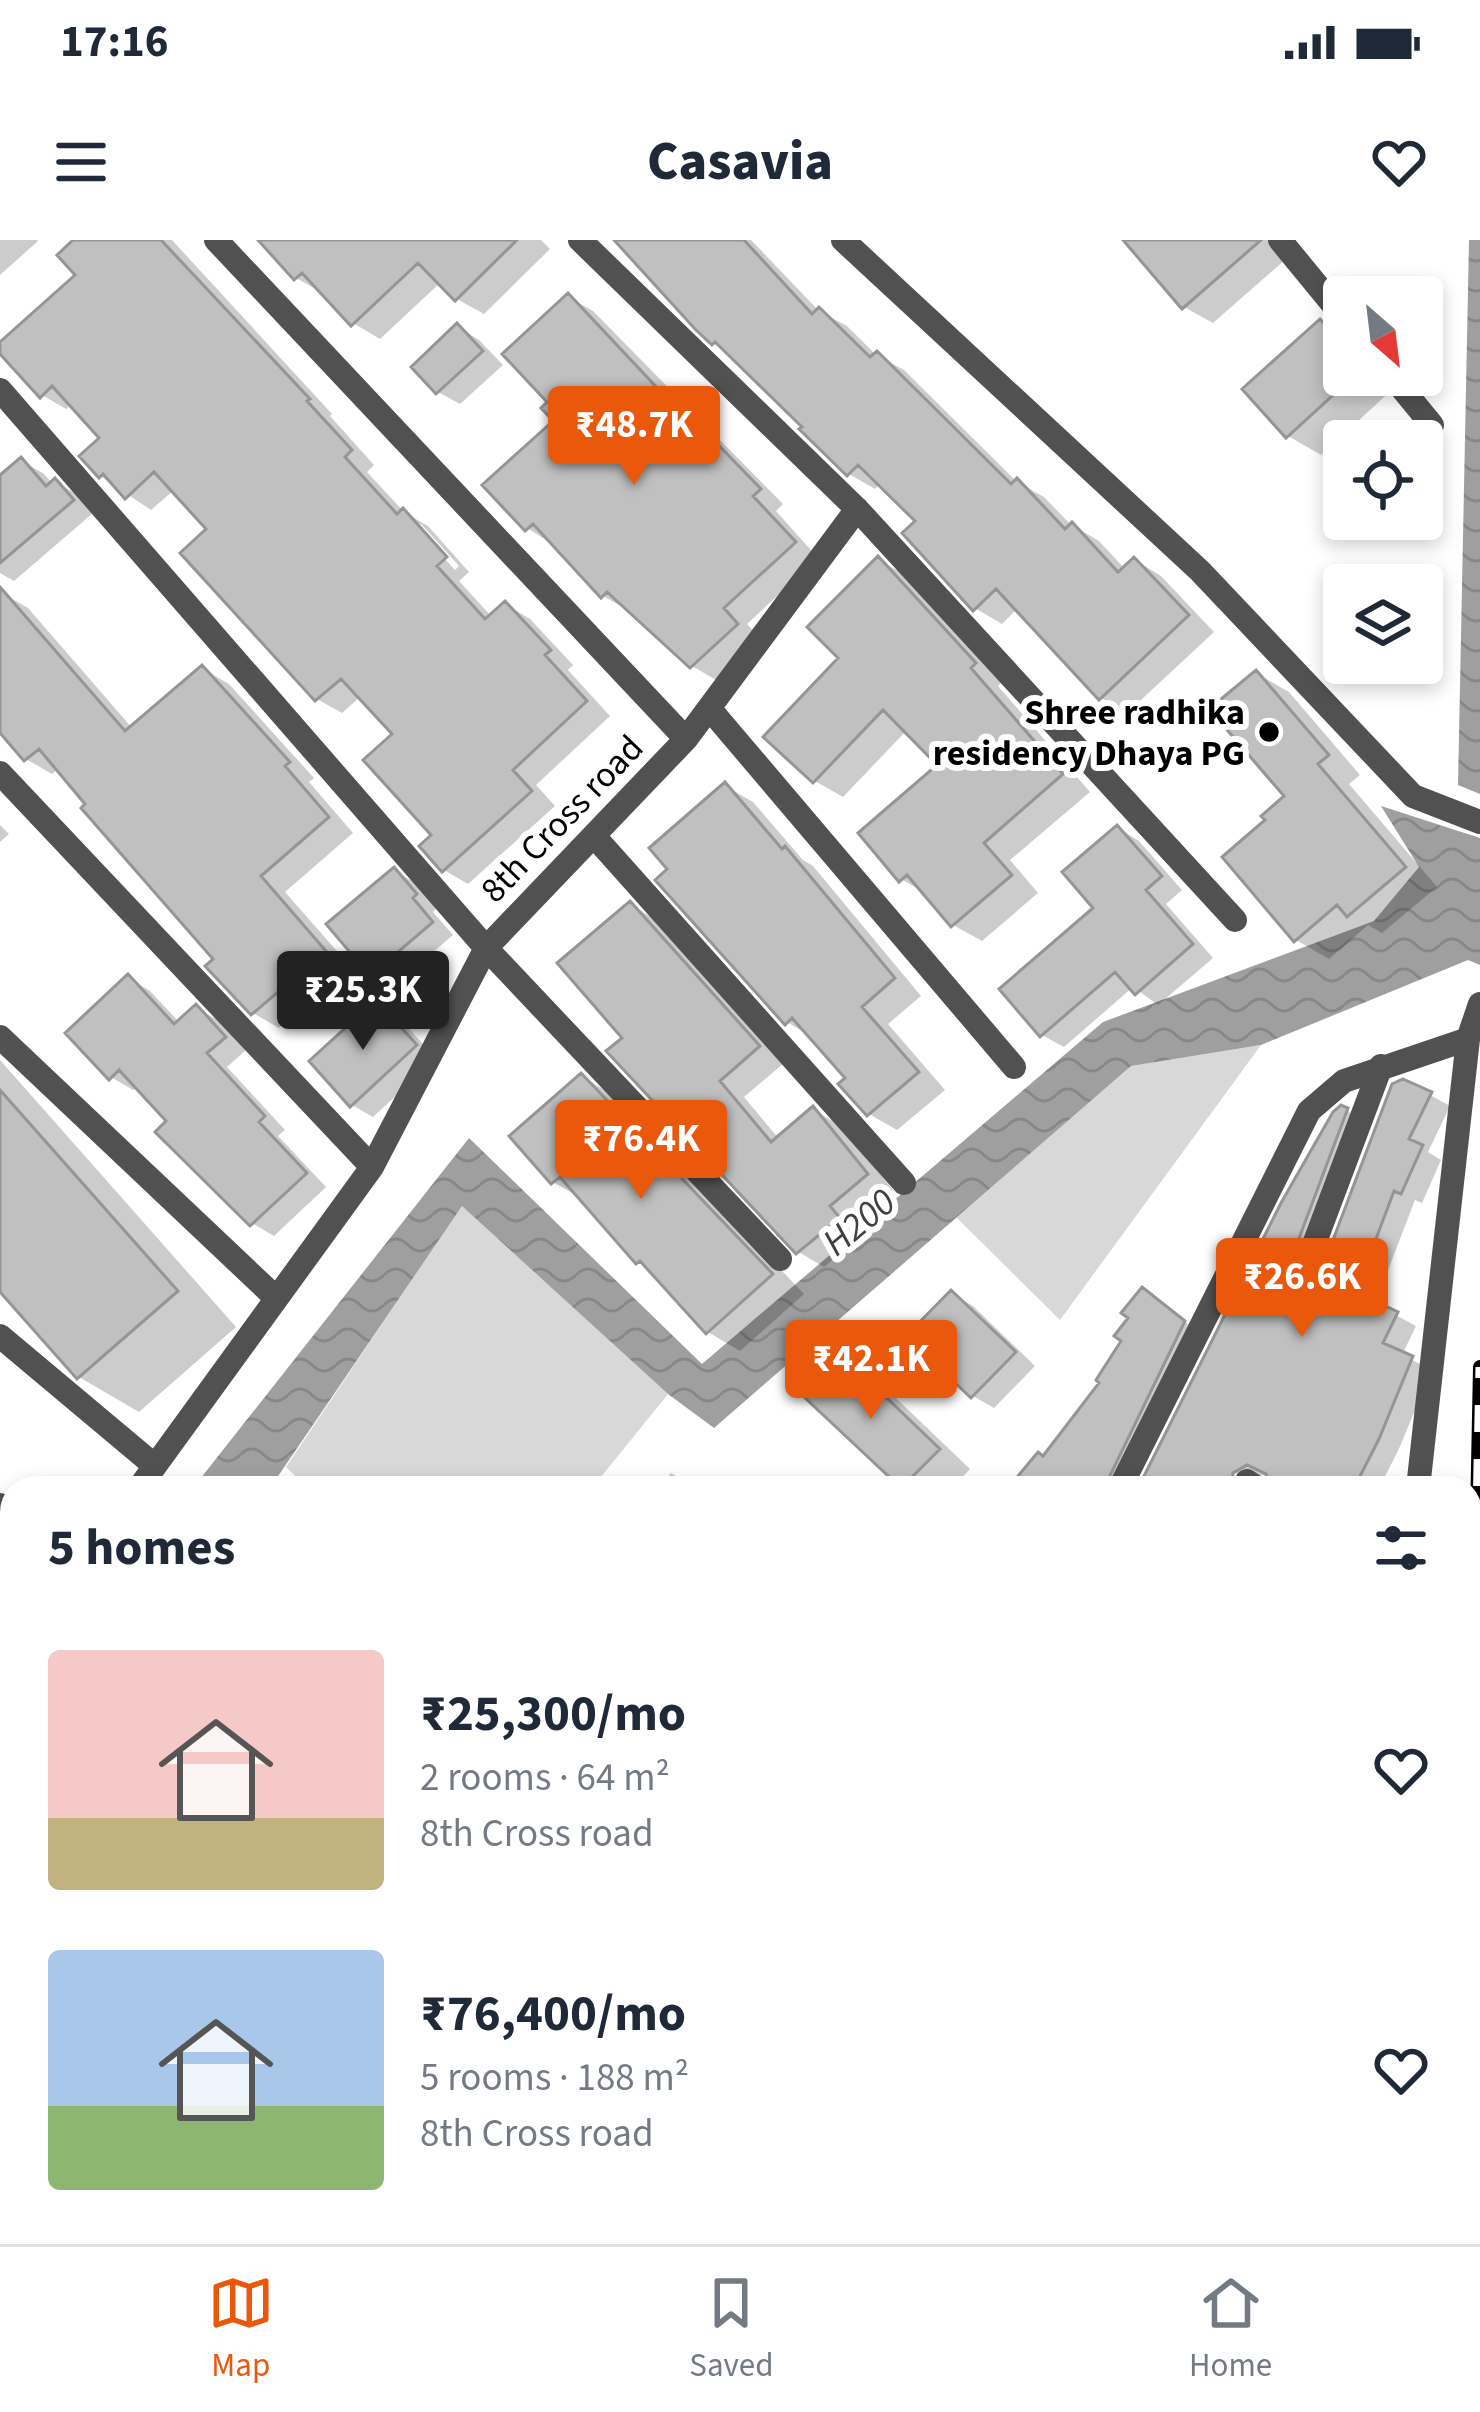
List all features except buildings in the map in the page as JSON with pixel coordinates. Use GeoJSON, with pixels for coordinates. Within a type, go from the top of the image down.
{"type":"FeatureCollection","features":[{"type":"Feature","properties":{"kind":"street"},"geometry":{"type":"LineString","coordinates":[[216,240],[686,739]]}},
{"type":"Feature","properties":{"kind":"street"},"geometry":{"type":"LineString","coordinates":[[580,240],[857,508],[1235,920]]}},
{"type":"Feature","properties":{"kind":"street"},"geometry":{"type":"LineString","coordinates":[[843,240],[1201,571],[1413,796],[1480,822]]}},
{"type":"Feature","properties":{"kind":"street"},"geometry":{"type":"LineString","coordinates":[[1280,240],[1323,292]]}},
{"type":"Feature","properties":{"kind":"street"},"geometry":{"type":"LineString","coordinates":[[0,390],[486,948],[780,1259]]}},
{"type":"Feature","properties":{"kind":"street"},"geometry":{"type":"LineString","coordinates":[[1408,396],[1428,420]]}},
{"type":"Feature","properties":{"kind":"street","name":"8th Cross road"},"geometry":{"type":"LineString","coordinates":[[148,1476],[372,1167],[486,948],[686,739],[857,508]]}},
{"type":"Feature","properties":{"kind":"street"},"geometry":{"type":"LineString","coordinates":[[709,708],[1014,1066]]}},
{"type":"Feature","properties":{"kind":"street"},"geometry":{"type":"LineString","coordinates":[[0,773],[372,1167]]}},
{"type":"Feature","properties":{"kind":"street"},"geometry":{"type":"LineString","coordinates":[[594,836],[904,1183]]}},
{"type":"Feature","properties":{"kind":"street"},"geometry":{"type":"LineString","coordinates":[[1419,1476],[1468,1039],[1480,1004]]}},
{"type":"Feature","properties":{"kind":"street"},"geometry":{"type":"LineString","coordinates":[[0,1037],[276,1298]]}},
{"type":"Feature","properties":{"kind":"street"},"geometry":{"type":"LineString","coordinates":[[1126,1476],[1309,1111],[1344,1081],[1468,1039]]}},
{"type":"Feature","properties":{"kind":"street"},"geometry":{"type":"LineString","coordinates":[[1304,1271],[1381,1066]]}},
{"type":"Feature","properties":{"kind":"street"},"geometry":{"type":"LineString","coordinates":[[0,1336],[155,1466]]}},
{"type":"Feature","properties":{"kind":"shaded area"},"geometry":{"type":"Polygon","coordinates":[[[1261,1045],[1060,1320],[955,1216],[1131,1066],[1261,1045]]]}},
{"type":"Feature","properties":{"kind":"shaded area"},"geometry":{"type":"Polygon","coordinates":[[[462,1205],[668,1394],[602,1476],[295,1476],[286,1467],[462,1205]]]}},
{"type":"Feature","properties":{"kind":"water"},"geometry":{"type":"Polygon","coordinates":[[[1469,240],[1480,240],[1480,794],[1458,785],[1469,240]]]}},
{"type":"Feature","properties":{"kind":"water"},"geometry":{"type":"Polygon","coordinates":[[[1381,806],[1480,838],[1480,965],[1468,960],[1261,1045],[1131,1066],[714,1428],[668,1394],[462,1206],[278,1476],[202,1476],[469,1138],[702,1364],[1103,1022],[1374,921],[1419,867],[1381,806]]]}},
{"type":"Feature","properties":{"kind":"railway"},"geometry":{"type":"LineString","coordinates":[[1478,1476],[1480,1367]]}},
{"type":"Feature","properties":{"kind":"place","name":"Shree radhika residency Dhaya PG"},"geometry":{"type":"Point","coordinates":[1269,732]}},
{"type":"Feature","properties":{"kind":"water label","name":"H200"},"geometry":{"type":"Point","coordinates":[858,1221]}}]}
